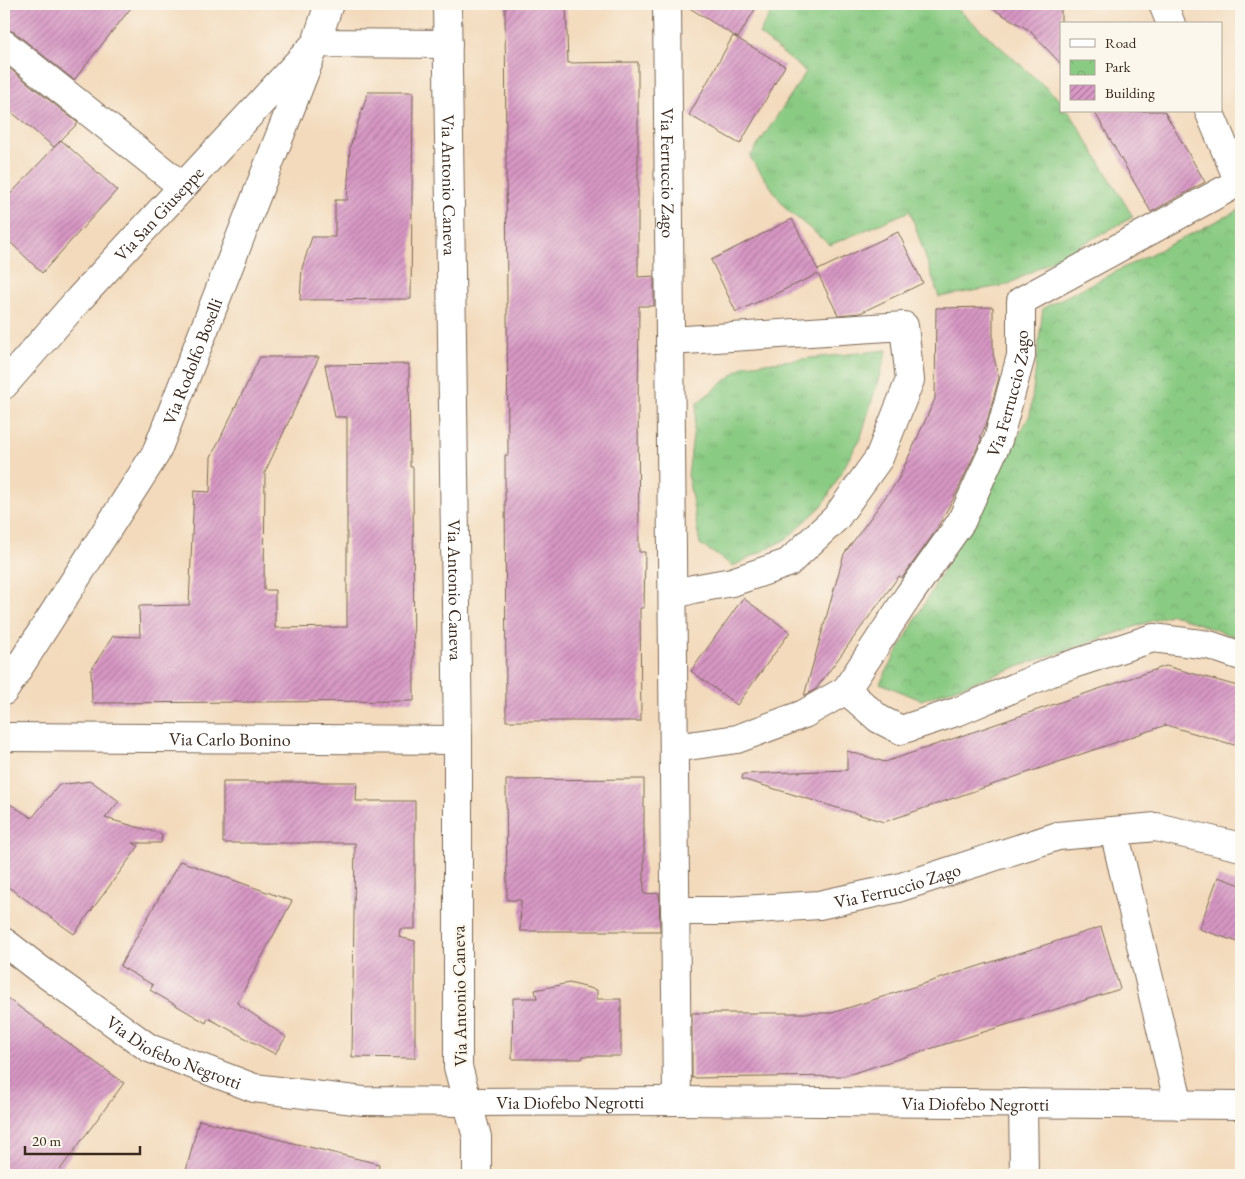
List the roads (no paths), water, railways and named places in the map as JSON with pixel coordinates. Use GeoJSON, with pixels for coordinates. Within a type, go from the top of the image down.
{"type":"FeatureCollection","features":[{"type":"Feature","properties":{"kind":"street","name":"Via Rodolfo Boselli"},"geometry":{"type":"LineString","coordinates":[[4,691],[156,453],[316,43],[329,4]]}},
{"type":"Feature","properties":{"kind":"street","name":"Via Antonio Caneva"},"geometry":{"type":"LineString","coordinates":[[448,4],[458,740],[458,1067],[477,1137],[477,1175]]}},
{"type":"Feature","properties":{"kind":"street","name":"Via Ferruccio Zago"},"geometry":{"type":"LineString","coordinates":[[667,4],[677,1101]]}},
{"type":"Feature","properties":{"kind":"street"},"geometry":{"type":"LineString","coordinates":[[1163,4],[1170,22]]}},
{"type":"Feature","properties":{"kind":"street"},"geometry":{"type":"LineString","coordinates":[[316,43],[448,44]]}},
{"type":"Feature","properties":{"kind":"street","name":"Via San Giuseppe"},"geometry":{"type":"LineString","coordinates":[[4,385],[79,299],[316,43]]}},
{"type":"Feature","properties":{"kind":"street"},"geometry":{"type":"LineString","coordinates":[[4,44],[183,187]]}},
{"type":"Feature","properties":{"kind":"street"},"geometry":{"type":"LineString","coordinates":[[1208,112],[1240,182]]}},
{"type":"Feature","properties":{"kind":"street","name":"Via Ferruccio Zago"},"geometry":{"type":"LineString","coordinates":[[674,748],[737,739],[804,714],[846,690],[908,595],[961,522],[995,448],[1021,356],[1021,302],[1240,182]]}},
{"type":"Feature","properties":{"kind":"street"},"geometry":{"type":"LineString","coordinates":[[670,341],[904,326],[910,380],[879,458],[836,518],[788,563],[732,582],[693,589],[673,595]]}},
{"type":"Feature","properties":{"kind":"street"},"geometry":{"type":"LineString","coordinates":[[846,690],[879,719],[902,730],[959,711],[1061,668],[1153,638],[1209,645],[1241,656]]}},
{"type":"Feature","properties":{"kind":"street","name":"Via Carlo Bonino"},"geometry":{"type":"LineString","coordinates":[[4,737],[458,740]]}},
{"type":"Feature","properties":{"kind":"street"},"geometry":{"type":"LineString","coordinates":[[1179,1105],[1114,831],[1156,827],[1241,847]]}},
{"type":"Feature","properties":{"kind":"street","name":"Via Ferruccio Zago"},"geometry":{"type":"LineString","coordinates":[[675,911],[726,911],[819,905],[898,888],[1058,836],[1114,831]]}},
{"type":"Feature","properties":{"kind":"street","name":"Via Diofebo Negrotti"},"geometry":{"type":"LineString","coordinates":[[4,942],[39,970],[149,1048],[254,1088],[363,1101],[1241,1105]]}},
{"type":"Feature","properties":{"kind":"street"},"geometry":{"type":"LineString","coordinates":[[1023,1103],[1024,1175]]}}]}
